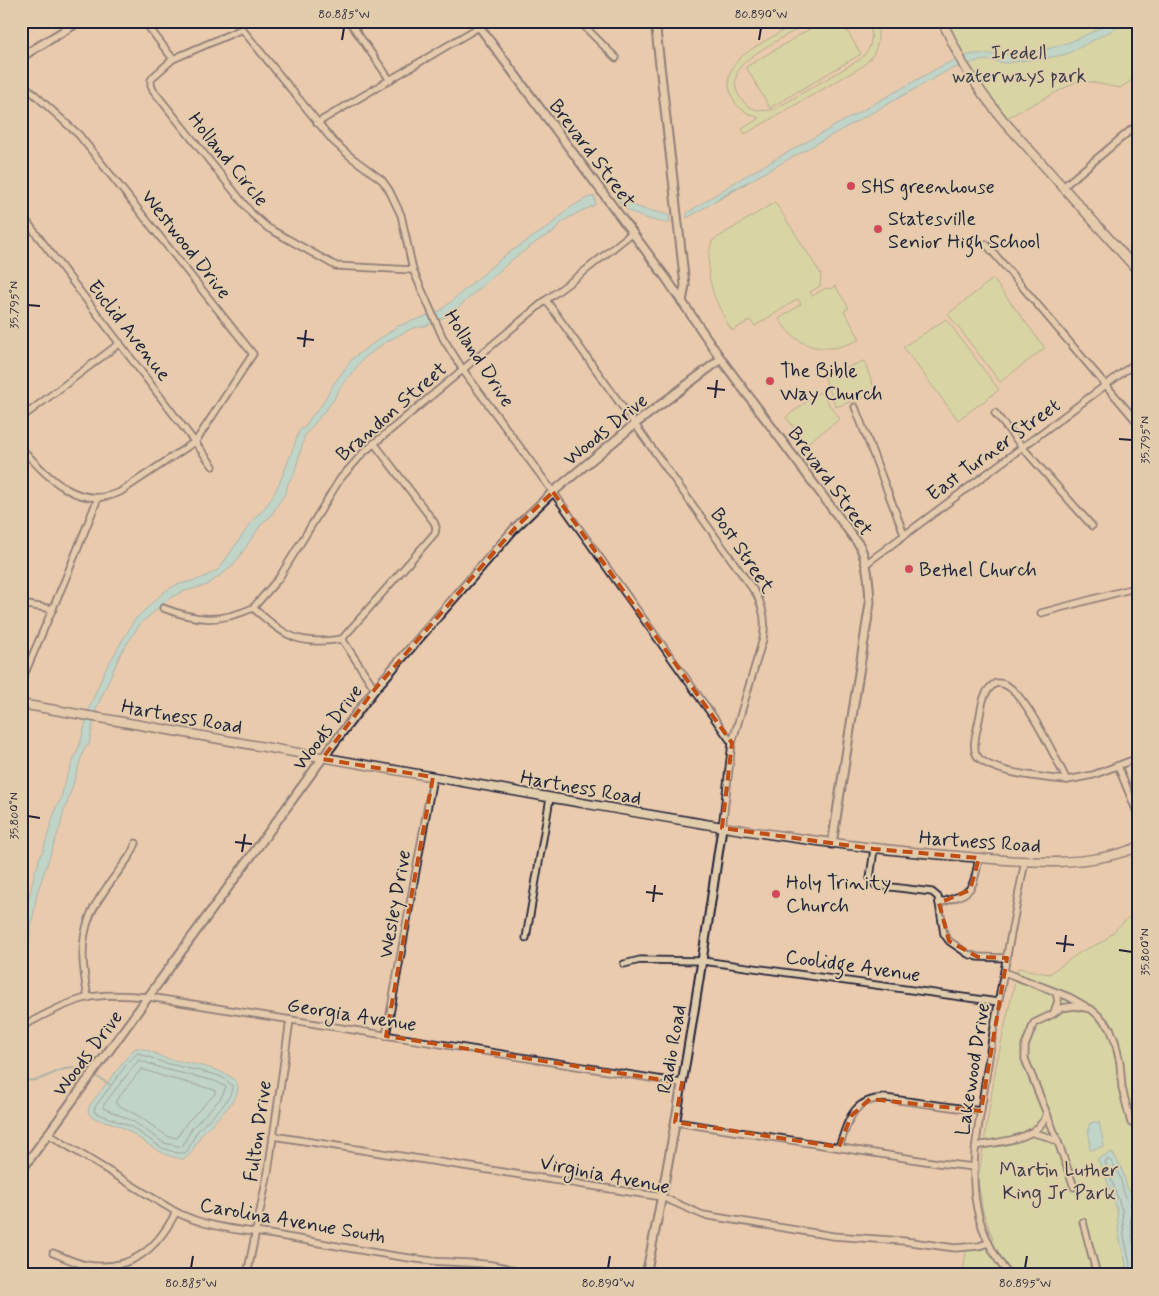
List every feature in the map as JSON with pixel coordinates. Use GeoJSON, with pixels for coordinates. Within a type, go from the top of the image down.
{"type":"FeatureCollection","features":[{"type":"Feature","properties":{"kind":"main road"},"geometry":{"type":"LineString","coordinates":[[942,21],[962,62],[1003,120],[1138,271]]}},
{"type":"Feature","properties":{"kind":"main road","name":"Hartness Road"},"geometry":{"type":"LineString","coordinates":[[21,704],[722,828],[832,844],[979,858],[1057,862],[1088,860],[1138,847]]}},
{"type":"Feature","properties":{"kind":"street"},"geometry":{"type":"LineString","coordinates":[[21,57],[80,21]]}},
{"type":"Feature","properties":{"kind":"street"},"geometry":{"type":"LineString","coordinates":[[144,21],[173,59]]}},
{"type":"Feature","properties":{"kind":"street"},"geometry":{"type":"LineString","coordinates":[[349,21],[390,80]]}},
{"type":"Feature","properties":{"kind":"street"},"geometry":{"type":"LineString","coordinates":[[582,21],[587,29],[616,58]]}},
{"type":"Feature","properties":{"kind":"street"},"geometry":{"type":"LineString","coordinates":[[655,21],[685,285],[682,302]]}},
{"type":"Feature","properties":{"kind":"street"},"geometry":{"type":"LineString","coordinates":[[317,123],[390,80],[477,24]]}},
{"type":"Feature","properties":{"kind":"street","name":"Brevard Street"},"geometry":{"type":"LineString","coordinates":[[477,24],[860,546],[867,563],[869,583],[868,616],[832,844]]}},
{"type":"Feature","properties":{"kind":"street","name":"Holland Drive"},"geometry":{"type":"LineString","coordinates":[[173,59],[242,29],[246,31],[333,141],[382,180],[390,190],[400,214],[413,270],[443,338],[463,370],[554,492],[732,743]]}},
{"type":"Feature","properties":{"kind":"street","name":"Holland Circle"},"geometry":{"type":"LineString","coordinates":[[173,59],[154,76],[150,85],[259,222],[336,266],[413,270]]}},
{"type":"Feature","properties":{"kind":"street","name":"Westwood Drive"},"geometry":{"type":"LineString","coordinates":[[21,82],[79,136],[253,354],[196,440]]}},
{"type":"Feature","properties":{"kind":"street"},"geometry":{"type":"LineString","coordinates":[[1063,187],[1138,124]]}},
{"type":"Feature","properties":{"kind":"street","name":"Euclid Avenue"},"geometry":{"type":"LineString","coordinates":[[21,214],[196,440],[213,466]]}},
{"type":"Feature","properties":{"kind":"street","name":"Brandon Street"},"geometry":{"type":"LineString","coordinates":[[253,608],[280,578],[340,479],[355,460],[546,300],[632,233]]}},
{"type":"Feature","properties":{"kind":"street"},"geometry":{"type":"LineString","coordinates":[[986,244],[1138,423]]}},
{"type":"Feature","properties":{"kind":"street","name":"Bost Street"},"geometry":{"type":"LineString","coordinates":[[546,300],[757,595],[763,609],[765,624],[763,639],[732,743],[722,828]]}},
{"type":"Feature","properties":{"kind":"street"},"geometry":{"type":"LineString","coordinates":[[21,418],[120,343]]}},
{"type":"Feature","properties":{"kind":"street","name":"Woods Drive"},"geometry":{"type":"LineString","coordinates":[[21,1171],[322,758],[376,690],[515,528],[554,492],[635,424],[721,359]]}},
{"type":"Feature","properties":{"kind":"street","name":"East Turner Street"},"geometry":{"type":"LineString","coordinates":[[867,563],[1138,361]]}},
{"type":"Feature","properties":{"kind":"street"},"geometry":{"type":"LineString","coordinates":[[855,407],[904,534]]}},
{"type":"Feature","properties":{"kind":"street"},"geometry":{"type":"LineString","coordinates":[[995,414],[1092,526]]}},
{"type":"Feature","properties":{"kind":"street"},"geometry":{"type":"LineString","coordinates":[[21,448],[60,486],[78,494],[98,498],[120,492],[196,440]]}},
{"type":"Feature","properties":{"kind":"street"},"geometry":{"type":"LineString","coordinates":[[162,608],[193,618],[214,619],[234,616],[253,608],[279,630],[304,641],[321,642],[342,639],[435,533],[436,528],[434,522],[374,444]]}},
{"type":"Feature","properties":{"kind":"street"},"geometry":{"type":"LineString","coordinates":[[21,682],[98,498]]}},
{"type":"Feature","properties":{"kind":"street"},"geometry":{"type":"LineString","coordinates":[[1041,613],[1138,587]]}},
{"type":"Feature","properties":{"kind":"street"},"geometry":{"type":"LineString","coordinates":[[21,604],[52,609]]}},
{"type":"Feature","properties":{"kind":"street"},"geometry":{"type":"LineString","coordinates":[[342,639],[376,690]]}},
{"type":"Feature","properties":{"kind":"street"},"geometry":{"type":"LineString","coordinates":[[1067,780],[1033,713],[1004,684],[996,683],[988,688],[984,696],[975,743],[975,753],[981,762],[1008,771],[1067,780],[1093,775],[1138,758]]}},
{"type":"Feature","properties":{"kind":"street"},"geometry":{"type":"LineString","coordinates":[[1118,766],[1138,815]]}},
{"type":"Feature","properties":{"kind":"street","name":"Wesley Drive"},"geometry":{"type":"LineString","coordinates":[[386,1036],[433,778]]}},
{"type":"Feature","properties":{"kind":"street"},"geometry":{"type":"LineString","coordinates":[[526,938],[550,798]]}},
{"type":"Feature","properties":{"kind":"street","name":"Radio Road"},"geometry":{"type":"LineString","coordinates":[[646,1275],[662,1197],[703,961],[722,828]]}},
{"type":"Feature","properties":{"kind":"street"},"geometry":{"type":"LineString","coordinates":[[88,998],[84,975],[83,951],[90,915],[132,854],[136,843]]}},
{"type":"Feature","properties":{"kind":"street"},"geometry":{"type":"LineString","coordinates":[[874,849],[870,878],[873,883],[878,886],[932,892],[938,897],[944,934],[949,941],[968,954],[978,957],[1007,958]]}},
{"type":"Feature","properties":{"kind":"street"},"geometry":{"type":"LineString","coordinates":[[940,903],[963,895],[970,890],[975,878],[979,858]]}},
{"type":"Feature","properties":{"kind":"street","name":"Lakewood Drive"},"geometry":{"type":"LineString","coordinates":[[1009,1275],[988,1243],[974,1196],[974,1166],[998,1002],[1025,861]]}},
{"type":"Feature","properties":{"kind":"street","name":"Coolidge Avenue"},"geometry":{"type":"LineString","coordinates":[[624,964],[640,960],[703,961],[998,1002]]}},
{"type":"Feature","properties":{"kind":"street"},"geometry":{"type":"LineString","coordinates":[[1004,972],[1091,1009],[1110,1028],[1115,1041],[1120,1064],[1122,1088],[1131,1123]]}},
{"type":"Feature","properties":{"kind":"street"},"geometry":{"type":"LineString","coordinates":[[1054,1014],[1058,1001],[1056,993]]}},
{"type":"Feature","properties":{"kind":"street","name":"Georgia Avenue"},"geometry":{"type":"LineString","coordinates":[[21,1027],[68,1004],[88,998],[117,995],[149,997],[682,1083]]}},
{"type":"Feature","properties":{"kind":"street"},"geometry":{"type":"LineString","coordinates":[[1074,1187],[1025,1059],[1025,1046],[1034,1023],[1054,1014],[1061,1008],[1075,1006],[1091,1009]]}},
{"type":"Feature","properties":{"kind":"street","name":"Fulton Drive"},"geometry":{"type":"LineString","coordinates":[[247,1275],[268,1172],[290,1020]]}},
{"type":"Feature","properties":{"kind":"street"},"geometry":{"type":"LineString","coordinates":[[839,1147],[850,1116],[859,1105],[870,1099],[884,1098],[981,1111]]}},
{"type":"Feature","properties":{"kind":"street"},"geometry":{"type":"LineString","coordinates":[[1033,1133],[1045,1120],[1047,1114]]}},
{"type":"Feature","properties":{"kind":"street"},"geometry":{"type":"LineString","coordinates":[[675,1122],[938,1163],[974,1166]]}},
{"type":"Feature","properties":{"kind":"street"},"geometry":{"type":"LineString","coordinates":[[976,1146],[1033,1133],[1058,1142]]}},
{"type":"Feature","properties":{"kind":"street","name":"Carolina Avenue South"},"geometry":{"type":"LineString","coordinates":[[48,1134],[176,1212],[209,1226],[431,1261],[500,1266],[513,1269],[522,1275]]}},
{"type":"Feature","properties":{"kind":"street","name":"Virginia Avenue"},"geometry":{"type":"LineString","coordinates":[[273,1136],[662,1197],[703,1215],[833,1236],[904,1241],[955,1248],[979,1246],[988,1243]]}},
{"type":"Feature","properties":{"kind":"street"},"geometry":{"type":"LineString","coordinates":[[53,1253],[85,1265],[104,1267],[124,1263],[142,1255],[158,1242],[176,1212]]}},
{"type":"Feature","properties":{"kind":"street"},"geometry":{"type":"LineString","coordinates":[[1083,1222],[1098,1275]]}},
{"type":"Feature","properties":{"kind":"highlighted area"},"geometry":{"type":"Polygon","coordinates":[[[553,492],[732,743],[722,828],[874,849],[979,858],[970,890],[939,903],[949,941],[978,957],[1007,958],[981,1111],[870,1099],[851,1116],[839,1147],[675,1122],[682,1083],[386,1036],[433,777],[322,759],[375,689],[515,528],[553,492]]]}},
{"type":"Feature","properties":{"kind":"green space"},"geometry":{"type":"Polygon","coordinates":[[[799,21],[812,21],[753,55],[738,70],[736,89],[740,97],[753,109],[775,109],[859,60],[867,52],[871,42],[871,32],[867,21],[875,21],[877,27],[878,40],[875,51],[863,66],[745,134],[742,129],[759,118],[735,103],[729,84],[732,68],[750,50],[799,21]]]}},
{"type":"Feature","properties":{"kind":"green space"},"geometry":{"type":"Polygon","coordinates":[[[823,21],[841,21],[861,54],[770,108],[746,67],[823,21]]]}},
{"type":"Feature","properties":{"kind":"green space","name":"Iredell waterways park"},"geometry":{"type":"Polygon","coordinates":[[[944,21],[1138,21],[1138,76],[1120,88],[1080,80],[1003,120],[944,21]]]}},
{"type":"Feature","properties":{"kind":"green space"},"geometry":{"type":"Polygon","coordinates":[[[775,202],[821,274],[820,286],[810,292],[812,296],[826,288],[831,289],[835,286],[849,308],[844,311],[860,339],[837,347],[826,348],[805,344],[795,338],[779,319],[801,304],[798,299],[755,326],[750,320],[732,331],[720,310],[709,277],[709,254],[712,241],[775,202]]]}},
{"type":"Feature","properties":{"kind":"green space"},"geometry":{"type":"Polygon","coordinates":[[[993,279],[1045,348],[1000,382],[948,314],[993,279]]]}},
{"type":"Feature","properties":{"kind":"green space"},"geometry":{"type":"Polygon","coordinates":[[[946,319],[999,390],[958,420],[903,347],[946,319]]]}},
{"type":"Feature","properties":{"kind":"green space"},"geometry":{"type":"Polygon","coordinates":[[[864,361],[876,393],[836,407],[824,376],[864,361]]]}},
{"type":"Feature","properties":{"kind":"green space"},"geometry":{"type":"Polygon","coordinates":[[[820,392],[840,419],[806,444],[786,417],[820,392]]]}},
{"type":"Feature","properties":{"kind":"green space","name":"Martin Luther King Jr Park"},"geometry":{"type":"Polygon","coordinates":[[[1138,908],[1138,1275],[962,1275],[968,1242],[982,1243],[993,1239],[983,1212],[978,1180],[996,1066],[1018,968],[1049,974],[1082,951],[1104,941],[1138,908]]]}},
{"type":"Feature","properties":{"kind":"water"},"geometry":{"type":"Polygon","coordinates":[[[1112,21],[1130,21],[1067,54],[1006,63],[983,60],[949,70],[687,218],[687,213],[740,179],[945,64],[974,54],[1015,55],[1045,50],[1080,38],[1112,21]]]}},
{"type":"Feature","properties":{"kind":"water"},"geometry":{"type":"Polygon","coordinates":[[[595,196],[595,205],[561,223],[554,232],[542,238],[513,259],[451,314],[426,326],[413,328],[386,342],[364,358],[341,386],[333,401],[305,435],[294,475],[288,483],[286,492],[270,517],[263,522],[233,566],[207,585],[182,592],[170,598],[141,623],[121,653],[96,709],[89,745],[85,747],[37,893],[27,953],[21,967],[23,926],[39,858],[43,851],[56,807],[61,799],[65,781],[80,744],[90,706],[105,670],[135,619],[164,592],[176,585],[200,579],[218,570],[255,517],[270,500],[282,477],[300,429],[304,428],[321,406],[333,385],[353,358],[398,326],[440,311],[504,256],[548,227],[571,207],[587,198],[595,196]]]}},
{"type":"Feature","properties":{"kind":"water"},"geometry":{"type":"Polygon","coordinates":[[[618,197],[640,208],[669,215],[670,223],[648,219],[632,212],[620,203],[618,197]]]}},
{"type":"Feature","properties":{"kind":"water"},"geometry":{"type":"Polygon","coordinates":[[[136,1048],[147,1050],[165,1058],[218,1071],[228,1075],[235,1081],[238,1087],[231,1103],[202,1134],[190,1154],[183,1159],[163,1153],[122,1127],[95,1119],[88,1112],[90,1105],[136,1048]]]}},
{"type":"Feature","properties":{"kind":"water"},"geometry":{"type":"Polygon","coordinates":[[[1099,1122],[1104,1146],[1091,1150],[1089,1148],[1089,1130],[1090,1123],[1099,1122]]]}},
{"type":"Feature","properties":{"kind":"water"},"geometry":{"type":"Polygon","coordinates":[[[1112,1152],[1121,1167],[1127,1186],[1138,1208],[1138,1275],[1125,1275],[1126,1264],[1119,1236],[1117,1211],[1106,1177],[1097,1159],[1112,1152]]]}},
{"type":"Feature","properties":{"kind":"waterway"},"geometry":{"type":"LineString","coordinates":[[714,202],[746,183]]}},
{"type":"Feature","properties":{"kind":"waterway"},"geometry":{"type":"LineString","coordinates":[[21,1079],[39,1079],[69,1068],[90,1072]]}},
{"type":"Feature","properties":{"kind":"waterway"},"geometry":{"type":"LineString","coordinates":[[94,1075],[109,1084]]}},
{"type":"Feature","properties":{"kind":"place","name":"SHS greenhouse"},"geometry":{"type":"Point","coordinates":[851,186]}},
{"type":"Feature","properties":{"kind":"place","name":"Statesville Senior High School"},"geometry":{"type":"Point","coordinates":[878,229]}},
{"type":"Feature","properties":{"kind":"place","name":"The Bible Way Church"},"geometry":{"type":"Point","coordinates":[770,381]}},
{"type":"Feature","properties":{"kind":"place","name":"Bethel Church"},"geometry":{"type":"Point","coordinates":[909,569]}},
{"type":"Feature","properties":{"kind":"place","name":"Holy Trinity Church"},"geometry":{"type":"Point","coordinates":[776,894]}}]}
